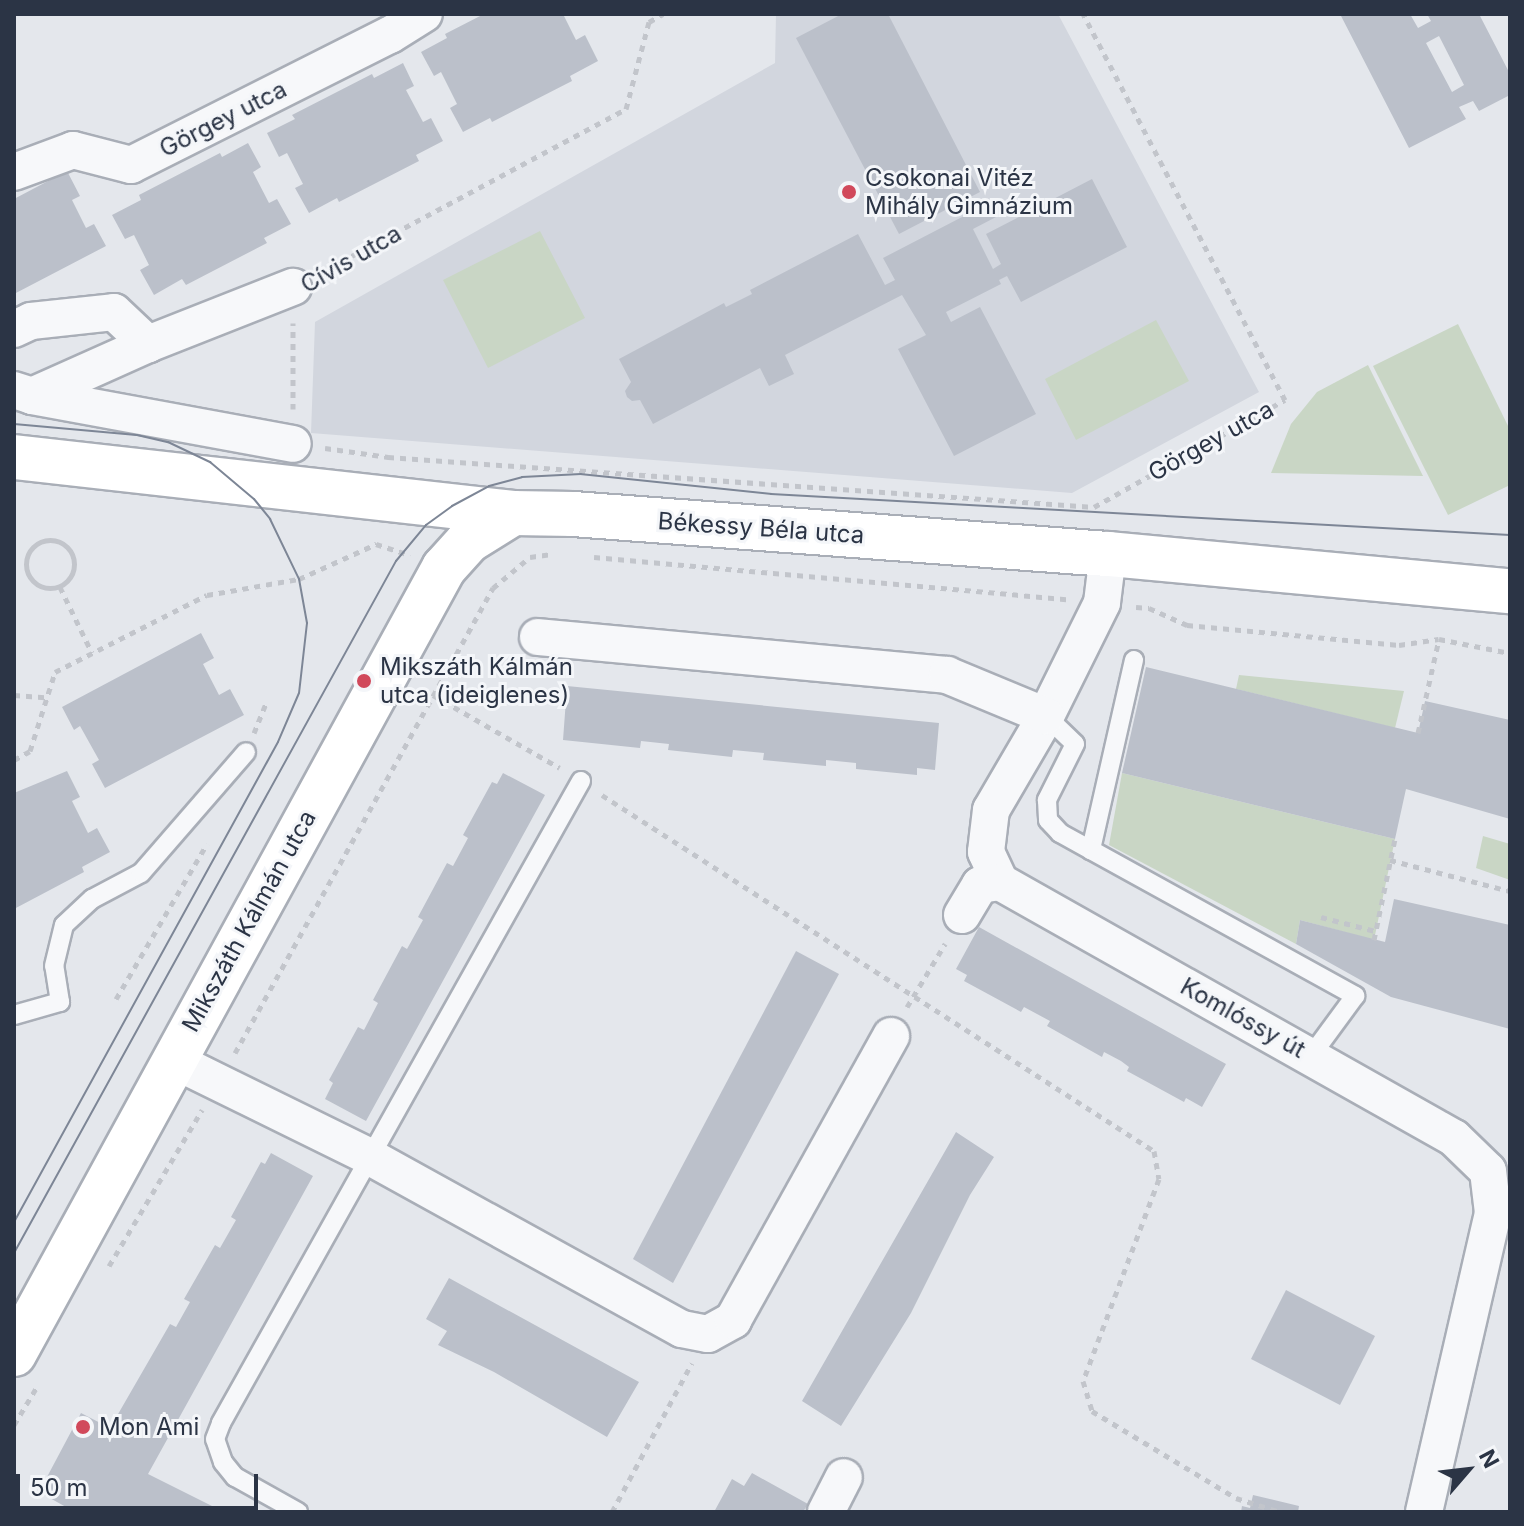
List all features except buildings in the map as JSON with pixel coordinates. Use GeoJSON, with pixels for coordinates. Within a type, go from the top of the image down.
{"type":"FeatureCollection","features":[{"type":"Feature","properties":{"kind":"street","name":"Görgey utca"},"geometry":{"type":"LineString","coordinates":[[14,172],[73,150],[131,165],[390,35],[424,14]]}},
{"type":"Feature","properties":{"kind":"street"},"geometry":{"type":"LineString","coordinates":[[23,393],[293,287]]}},
{"type":"Feature","properties":{"kind":"street"},"geometry":{"type":"LineString","coordinates":[[14,329],[31,321],[114,312],[148,344]]}},
{"type":"Feature","properties":{"kind":"street"},"geometry":{"type":"LineString","coordinates":[[23,393],[293,444]]}},
{"type":"Feature","properties":{"kind":"street","name":"Békessy Béla utca"},"geometry":{"type":"LineString","coordinates":[[14,457],[513,513],[589,515],[1108,554],[1510,591]]}},
{"type":"Feature","properties":{"kind":"street","name":"Mikszáth Kálmán utca"},"geometry":{"type":"LineString","coordinates":[[30,1363],[173,1060],[444,568],[468,541],[513,513]]}},
{"type":"Feature","properties":{"kind":"street"},"geometry":{"type":"LineString","coordinates":[[962,915],[980,885],[1000,882],[986,852],[991,810],[1046,716],[1102,603],[1108,554]]}},
{"type":"Feature","properties":{"kind":"street"},"geometry":{"type":"LineString","coordinates":[[538,637],[947,675],[1046,716]]}},
{"type":"Feature","properties":{"kind":"street","name":"Komlóssy út"},"geometry":{"type":"LineString","coordinates":[[1000,882],[1454,1138],[1488,1171],[1493,1213],[1424,1512]]}},
{"type":"Feature","properties":{"kind":"street"},"geometry":{"type":"LineString","coordinates":[[173,1060],[370,1157],[682,1329],[708,1334],[733,1320],[891,1036]]}},
{"type":"Feature","properties":{"kind":"street"},"geometry":{"type":"LineString","coordinates":[[826,1512],[844,1477]]}},
{"type":"Feature","properties":{"kind":"lane"},"geometry":{"type":"LineString","coordinates":[[1091,850],[1134,660]]}},
{"type":"Feature","properties":{"kind":"lane"},"geometry":{"type":"LineString","coordinates":[[1046,716],[1075,744],[1047,800],[1048,820],[1060,833],[1355,996],[1311,1056]]}},
{"type":"Feature","properties":{"kind":"lane"},"geometry":{"type":"LineString","coordinates":[[14,1015],[60,1002],[54,966],[64,925],[92,899],[141,873],[246,752]]}},
{"type":"Feature","properties":{"kind":"lane"},"geometry":{"type":"LineString","coordinates":[[298,1512],[235,1477],[223,1462],[215,1439],[581,781]]}},
{"type":"Feature","properties":{"kind":"path","name":"Cívis utca"},"geometry":{"type":"LineString","coordinates":[[293,444],[293,287],[626,109],[649,22],[663,14]]}},
{"type":"Feature","properties":{"kind":"path","name":"Görgey utca"},"geometry":{"type":"LineString","coordinates":[[293,444],[388,457],[1094,507],[1285,400],[1083,14]]}},
{"type":"Feature","properties":{"kind":"path"},"geometry":{"type":"LineString","coordinates":[[51,539],[70,549],[74,570],[60,587],[38,586],[30,579],[26,558],[39,541],[51,539]]}},
{"type":"Feature","properties":{"kind":"path"},"geometry":{"type":"LineString","coordinates":[[14,760],[30,751],[55,672],[207,595],[299,579],[376,544]]}},
{"type":"Feature","properties":{"kind":"path"},"geometry":{"type":"LineString","coordinates":[[101,1280],[219,1081],[493,588],[530,557],[555,553]]}},
{"type":"Feature","properties":{"kind":"path"},"geometry":{"type":"LineString","coordinates":[[587,556],[1102,603],[1149,608],[1187,625],[1399,645],[1439,639],[1510,653]]}},
{"type":"Feature","properties":{"kind":"path"},"geometry":{"type":"LineString","coordinates":[[60,587],[92,653]]}},
{"type":"Feature","properties":{"kind":"path"},"geometry":{"type":"LineString","coordinates":[[1418,733],[1439,639]]}},
{"type":"Feature","properties":{"kind":"path"},"geometry":{"type":"LineString","coordinates":[[14,695],[45,697]]}},
{"type":"Feature","properties":{"kind":"path"},"geometry":{"type":"LineString","coordinates":[[433,695],[581,781],[1154,1151],[1159,1179],[1083,1381],[1092,1411],[1236,1498],[1280,1512]]}},
{"type":"Feature","properties":{"kind":"path"},"geometry":{"type":"LineString","coordinates":[[1374,940],[1395,839]]}},
{"type":"Feature","properties":{"kind":"path"},"geometry":{"type":"LineString","coordinates":[[116,999],[207,844]]}},
{"type":"Feature","properties":{"kind":"path"},"geometry":{"type":"LineString","coordinates":[[1390,860],[1510,891]]}},
{"type":"Feature","properties":{"kind":"path"},"geometry":{"type":"LineString","coordinates":[[914,996],[962,915]]}},
{"type":"Feature","properties":{"kind":"path"},"geometry":{"type":"LineString","coordinates":[[1321,917],[1375,931]]}},
{"type":"Feature","properties":{"kind":"path"},"geometry":{"type":"LineString","coordinates":[[612,1512],[708,1334]]}},
{"type":"Feature","properties":{"kind":"path"},"geometry":{"type":"LineString","coordinates":[[14,1425],[30,1363]]}},
{"type":"Feature","properties":{"kind":"shaded area","name":"Csokonai Vitéz Mihály Gimnázium"},"geometry":{"type":"Polygon","coordinates":[[[776,14],[1058,14],[1259,392],[1072,493],[311,433],[315,322],[775,63],[776,14]]]}},
{"type":"Feature","properties":{"kind":"green space"},"geometry":{"type":"Polygon","coordinates":[[[540,231],[585,318],[488,368],[443,280],[540,231]]]}},
{"type":"Feature","properties":{"kind":"green space"},"geometry":{"type":"Polygon","coordinates":[[[1156,320],[1189,381],[1076,440],[1045,379],[1156,320]]]}},
{"type":"Feature","properties":{"kind":"green space"},"geometry":{"type":"Polygon","coordinates":[[[1458,324],[1510,430],[1510,485],[1448,515],[1373,366],[1458,324]]]}},
{"type":"Feature","properties":{"kind":"green space"},"geometry":{"type":"Polygon","coordinates":[[[1368,365],[1423,476],[1271,473],[1291,424],[1317,392],[1368,365]]]}},
{"type":"Feature","properties":{"kind":"green space"},"geometry":{"type":"Polygon","coordinates":[[[1239,675],[1404,691],[1395,728],[1236,689],[1239,675]]]}},
{"type":"Feature","properties":{"kind":"green space"},"geometry":{"type":"Polygon","coordinates":[[[1122,773],[1395,839],[1374,940],[1300,920],[1296,944],[1109,845],[1122,773]]]}},
{"type":"Feature","properties":{"kind":"green space"},"geometry":{"type":"Polygon","coordinates":[[[1483,836],[1510,844],[1510,880],[1476,868],[1483,836]]]}},
{"type":"Feature","properties":{"kind":"tram line"},"geometry":{"type":"LineString","coordinates":[[14,424],[137,435],[168,442],[210,462],[254,499],[270,519],[299,579],[307,623],[299,693],[278,742],[14,1222]]}},
{"type":"Feature","properties":{"kind":"tram line"},"geometry":{"type":"LineString","coordinates":[[14,1253],[396,561],[426,525],[452,506],[489,486],[522,477],[581,474],[771,494],[1510,535]]}},
{"type":"Feature","properties":{"kind":"place","name":"Csokonai Vitéz Mihály Gimnázium"},"geometry":{"type":"Point","coordinates":[849,192]}},
{"type":"Feature","properties":{"kind":"place","name":"Mikszáth Kálmán utca (ideiglenes)"},"geometry":{"type":"Point","coordinates":[364,681]}},
{"type":"Feature","properties":{"kind":"place","name":"Mon Ami"},"geometry":{"type":"Point","coordinates":[83,1427]}}]}
